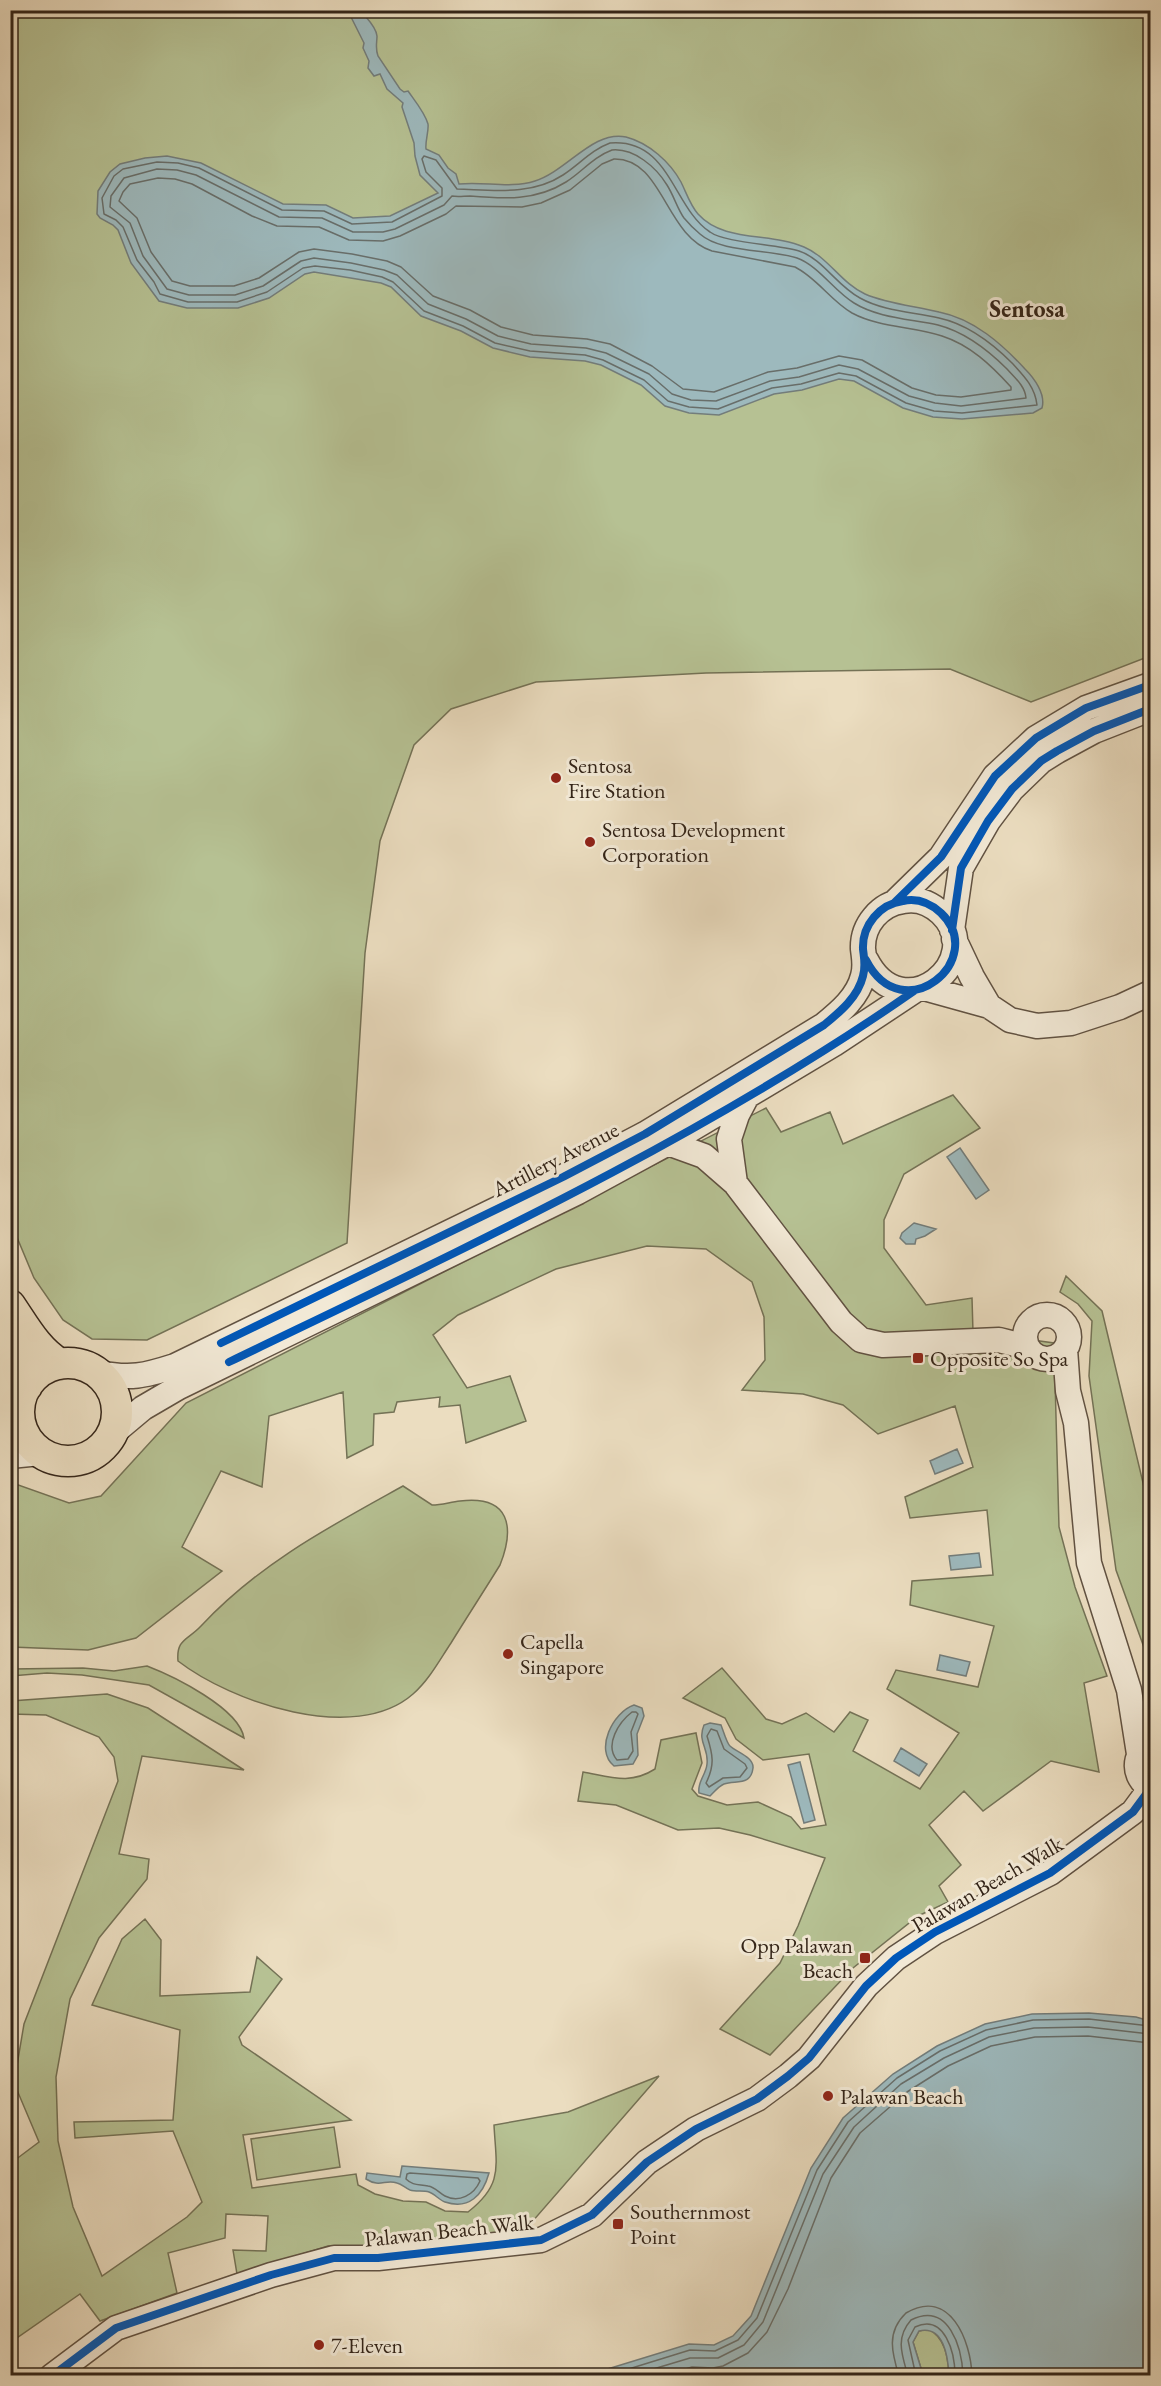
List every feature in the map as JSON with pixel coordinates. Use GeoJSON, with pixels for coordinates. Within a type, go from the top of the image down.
{"type":"FeatureCollection","features":[{"type":"Feature","properties":{"kind":"main road"},"geometry":{"type":"LineString","coordinates":[[10,1305],[47,1356],[60,1364]]}},
{"type":"Feature","properties":{"kind":"main road"},"geometry":{"type":"LineString","coordinates":[[10,1347],[23,1369],[19,1399],[19,1415],[25,1436],[40,1453],[67,1462],[93,1455],[104,1446],[112,1434],[116,1421],[117,1408],[114,1395],[98,1373],[74,1363],[60,1364],[42,1372],[19,1399]]}},
{"type":"Feature","properties":{"kind":"street","name":"Artillery Avenue"},"geometry":{"type":"LineString","coordinates":[[98,1373],[120,1377],[142,1376],[175,1366],[563,1177],[645,1134],[824,1025],[841,1011],[855,994],[863,978],[866,960],[863,948],[868,926],[883,908],[895,902],[941,857],[995,776],[1036,738],[1086,708],[1150,685]]}},
{"type":"Feature","properties":{"kind":"street","name":"Artillery Avenue"},"geometry":{"type":"LineString","coordinates":[[112,1434],[143,1408],[179,1387],[578,1192],[668,1143],[834,1044],[919,990],[935,983],[944,974],[954,951],[953,934],[962,868],[972,845],[1012,789],[1041,761],[1057,751],[1094,731],[1150,709]]}},
{"type":"Feature","properties":{"kind":"street"},"geometry":{"type":"LineString","coordinates":[[895,902],[909,900],[929,905],[945,918],[972,977],[989,1006]]}},
{"type":"Feature","properties":{"kind":"street"},"geometry":{"type":"LineString","coordinates":[[866,960],[873,973],[884,984],[898,990],[919,990],[989,1006],[1010,1020],[1037,1026],[1071,1023],[1120,1007],[1150,993]]}},
{"type":"Feature","properties":{"kind":"street"},"geometry":{"type":"LineString","coordinates":[[735,1183],[729,1139],[747,1095]]}},
{"type":"Feature","properties":{"kind":"street"},"geometry":{"type":"LineString","coordinates":[[668,1143],[705,1156],[735,1183],[840,1322],[861,1340],[883,1346],[999,1340],[1033,1344],[1056,1357],[1065,1349],[1068,1342],[1066,1329],[1057,1318],[1051,1316],[1037,1318],[1033,1344],[1068,1391]]}},
{"type":"Feature","properties":{"kind":"street"},"geometry":{"type":"LineString","coordinates":[[1065,1349],[1068,1391],[1076,1423],[1089,1563],[1145,1749],[1136,1761],[1139,1778],[1150,1788]]}},
{"type":"Feature","properties":{"kind":"street"},"geometry":{"type":"LineString","coordinates":[[10,1456],[40,1453]]}},
{"type":"Feature","properties":{"kind":"street"},"geometry":{"type":"LineString","coordinates":[[1129,1690],[1150,1722]]}},
{"type":"Feature","properties":{"kind":"street","name":"Palawan Beach Walk"},"geometry":{"type":"LineString","coordinates":[[52,2376],[116,2328],[271,2275],[334,2258],[378,2258],[541,2240],[592,2215],[647,2162],[696,2129],[757,2098],[788,2076],[809,2058],[866,1986],[896,1959],[935,1932],[1050,1873],[1133,1812],[1150,1788]]}},
{"type":"Feature","properties":{"kind":"green space"},"geometry":{"type":"Polygon","coordinates":[[[10,11],[1150,11],[1150,656],[1031,702],[950,669],[706,673],[536,682],[451,709],[414,745],[380,841],[365,953],[347,1243],[147,1340],[92,1339],[63,1320],[34,1278],[11,1223],[10,11]]]}},
{"type":"Feature","properties":{"kind":"green space"},"geometry":{"type":"Polygon","coordinates":[[[953,1095],[980,1128],[904,1174],[884,1220],[884,1248],[926,1305],[972,1298],[973,1332],[1054,1343],[1059,1527],[1075,1587],[1107,1676],[1084,1683],[1099,1772],[1051,1761],[983,1811],[964,1791],[929,1825],[961,1865],[939,1886],[948,1902],[918,1916],[853,1968],[770,2055],[720,2029],[780,1963],[798,1926],[825,1858],[719,1828],[678,1830],[616,1805],[578,1801],[583,1772],[620,1778],[646,1774],[655,1769],[661,1740],[696,1733],[702,1763],[692,1789],[698,1796],[727,1805],[758,1802],[791,1817],[801,1829],[826,1825],[809,1754],[763,1760],[736,1739],[725,1718],[683,1698],[722,1668],[766,1719],[782,1724],[806,1713],[834,1732],[850,1712],[868,1720],[853,1751],[920,1789],[959,1733],[887,1689],[896,1670],[978,1687],[994,1626],[910,1605],[912,1581],[993,1575],[987,1510],[910,1518],[905,1497],[973,1467],[955,1406],[878,1434],[843,1405],[803,1394],[742,1390],[765,1360],[764,1317],[752,1282],[706,1249],[647,1246],[556,1269],[458,1315],[433,1335],[467,1388],[510,1376],[526,1421],[466,1443],[460,1405],[439,1407],[440,1397],[397,1402],[394,1412],[374,1414],[373,1445],[347,1458],[343,1392],[269,1416],[262,1487],[221,1471],[182,1547],[222,1571],[136,1638],[88,1650],[11,1647],[10,1482],[69,1503],[101,1496],[186,1403],[766,1108],[781,1132],[830,1112],[843,1144],[953,1095]]]}},
{"type":"Feature","properties":{"kind":"green space"},"geometry":{"type":"Polygon","coordinates":[[[1066,1276],[1102,1311],[1150,1512],[1150,1664],[1116,1570],[1089,1376],[1092,1321],[1078,1304],[1060,1292],[1066,1276]]]}},
{"type":"Feature","properties":{"kind":"green space"},"geometry":{"type":"Polygon","coordinates":[[[403,1486],[432,1505],[477,1500],[489,1503],[499,1509],[507,1526],[505,1551],[500,1565],[434,1670],[413,1694],[388,1709],[359,1716],[327,1717],[294,1712],[260,1703],[229,1691],[178,1661],[179,1648],[184,1640],[247,1583],[296,1548],[403,1486]]]}},
{"type":"Feature","properties":{"kind":"green space"},"geometry":{"type":"Polygon","coordinates":[[[147,1666],[188,1685],[218,1705],[239,1727],[244,1738],[149,1685],[82,1675],[47,1673],[11,1676],[11,1669],[83,1668],[114,1671],[147,1666]]]}},
{"type":"Feature","properties":{"kind":"green space"},"geometry":{"type":"Polygon","coordinates":[[[107,1694],[148,1708],[244,1770],[142,1756],[119,1854],[149,1859],[147,1879],[99,1938],[70,1999],[56,2077],[58,2141],[73,2207],[102,2276],[187,2217],[202,2202],[173,2131],[75,2138],[74,2122],[173,2120],[180,2030],[92,2005],[122,1939],[145,1919],[161,1940],[160,1996],[250,1992],[257,1957],[282,1979],[239,2037],[242,2045],[351,2120],[243,2135],[252,2188],[356,2174],[358,2185],[375,2194],[403,2201],[426,2202],[445,2211],[468,2212],[480,2202],[493,2183],[496,2163],[494,2125],[568,2112],[659,2076],[532,2222],[516,2230],[378,2248],[328,2246],[237,2274],[233,2250],[266,2251],[268,2216],[226,2214],[225,2238],[168,2253],[177,2293],[100,2321],[80,2294],[11,2342],[11,2163],[39,2142],[14,2083],[24,2024],[118,1781],[114,1757],[99,1737],[46,1715],[11,1714],[11,1701],[107,1694]]]}},
{"type":"Feature","properties":{"kind":"green space"},"geometry":{"type":"Polygon","coordinates":[[[334,2127],[340,2167],[257,2180],[251,2139],[334,2127]]]}},
{"type":"Feature","properties":{"kind":"green space"},"geometry":{"type":"Polygon","coordinates":[[[928,2329],[942,2342],[949,2375],[923,2375],[913,2342],[919,2331],[928,2329]]]}},
{"type":"Feature","properties":{"kind":"water"},"geometry":{"type":"Polygon","coordinates":[[[350,11],[361,11],[373,26],[377,36],[378,56],[400,89],[404,92],[408,91],[427,120],[426,149],[439,155],[448,168],[456,174],[459,184],[507,185],[535,181],[547,176],[591,145],[602,140],[614,136],[635,140],[658,154],[671,167],[681,182],[690,203],[709,223],[734,233],[791,242],[804,247],[813,251],[856,289],[865,294],[892,303],[952,315],[976,327],[1007,351],[1032,377],[1041,392],[1042,408],[1033,413],[962,419],[933,417],[903,408],[854,381],[839,379],[802,390],[774,394],[719,415],[689,413],[665,406],[641,385],[601,365],[585,361],[530,357],[493,348],[461,331],[421,316],[391,287],[381,283],[314,272],[305,274],[269,298],[238,308],[187,308],[159,301],[131,263],[118,230],[97,214],[98,191],[110,172],[120,164],[167,156],[201,163],[283,204],[326,205],[353,218],[390,216],[438,193],[420,175],[414,143],[402,107],[403,103],[387,89],[380,74],[374,76],[368,68],[369,61],[363,48],[364,43],[350,11]]]}},
{"type":"Feature","properties":{"kind":"water"},"geometry":{"type":"Polygon","coordinates":[[[960,1148],[989,1190],[976,1199],[947,1157],[960,1148]]]}},
{"type":"Feature","properties":{"kind":"water"},"geometry":{"type":"Polygon","coordinates":[[[914,1223],[936,1229],[916,1239],[915,1244],[906,1244],[900,1238],[902,1233],[914,1223]]]}},
{"type":"Feature","properties":{"kind":"water"},"geometry":{"type":"Polygon","coordinates":[[[957,1449],[963,1463],[935,1474],[930,1461],[957,1449]]]}},
{"type":"Feature","properties":{"kind":"water"},"geometry":{"type":"Polygon","coordinates":[[[979,1553],[981,1567],[951,1570],[949,1556],[979,1553]]]}},
{"type":"Feature","properties":{"kind":"water"},"geometry":{"type":"Polygon","coordinates":[[[940,1655],[970,1662],[966,1676],[937,1670],[940,1655]]]}},
{"type":"Feature","properties":{"kind":"water"},"geometry":{"type":"Polygon","coordinates":[[[634,1705],[642,1708],[644,1716],[637,1734],[638,1755],[633,1764],[614,1766],[608,1759],[606,1751],[609,1732],[619,1715],[634,1705]]]}},
{"type":"Feature","properties":{"kind":"water"},"geometry":{"type":"Polygon","coordinates":[[[710,1723],[721,1725],[729,1745],[748,1758],[753,1768],[752,1774],[746,1780],[724,1784],[710,1796],[699,1793],[699,1789],[707,1764],[702,1731],[704,1725],[710,1723]]]}},
{"type":"Feature","properties":{"kind":"water"},"geometry":{"type":"Polygon","coordinates":[[[901,1748],[927,1764],[919,1776],[894,1761],[901,1748]]]}},
{"type":"Feature","properties":{"kind":"water"},"geometry":{"type":"Polygon","coordinates":[[[800,1762],[815,1820],[804,1823],[788,1765],[800,1762]]]}},
{"type":"Feature","properties":{"kind":"water"},"geometry":{"type":"Polygon","coordinates":[[[1089,2013],[1136,2017],[1150,2021],[1150,2375],[949,2375],[943,2344],[934,2333],[927,2330],[919,2331],[913,2342],[923,2375],[588,2375],[689,2344],[714,2345],[733,2336],[751,2316],[811,2168],[843,2118],[893,2074],[937,2046],[985,2024],[1032,2014],[1089,2013]]]}},
{"type":"Feature","properties":{"kind":"water"},"geometry":{"type":"Polygon","coordinates":[[[402,2166],[489,2173],[479,2194],[474,2199],[461,2204],[445,2202],[429,2192],[410,2190],[397,2183],[375,2183],[366,2179],[367,2173],[400,2177],[402,2166]]]}},
{"type":"Feature","properties":{"kind":"cycle path"},"geometry":{"type":"LineString","coordinates":[[895,902],[941,857],[995,776],[1036,738],[1086,708],[1150,685]]}},
{"type":"Feature","properties":{"kind":"cycle path"},"geometry":{"type":"LineString","coordinates":[[952,930],[961,868],[988,821],[1012,789],[1041,761],[1057,751],[1094,731],[1150,709]]}},
{"type":"Feature","properties":{"kind":"cycle path"},"geometry":{"type":"LineString","coordinates":[[221,1343],[563,1177],[645,1134],[824,1025],[853,997],[861,984],[864,972],[863,940],[869,924],[887,906],[908,900],[923,902],[941,913],[953,931],[955,950],[948,967],[935,981],[919,989],[900,990],[882,981],[866,960]]}},
{"type":"Feature","properties":{"kind":"cycle path"},"geometry":{"type":"LineString","coordinates":[[229,1362],[492,1234],[665,1144],[750,1096],[833,1045],[914,991]]}},
{"type":"Feature","properties":{"kind":"cycle path"},"geometry":{"type":"LineString","coordinates":[[52,2376],[116,2328],[271,2275],[334,2258],[378,2258],[541,2240],[592,2215],[647,2162],[696,2129],[757,2099],[788,2076],[809,2058],[866,1986],[896,1958],[935,1932],[1050,1873],[1133,1812],[1150,1789]]}},
{"type":"Feature","properties":{"kind":"place","name":"Sentosa Fire Station"},"geometry":{"type":"Point","coordinates":[556,778]}},
{"type":"Feature","properties":{"kind":"place","name":"Sentosa Development Corporation"},"geometry":{"type":"Point","coordinates":[590,842]}},
{"type":"Feature","properties":{"kind":"place","name":"Opposite So Spa"},"geometry":{"type":"Point","coordinates":[918,1358]}},
{"type":"Feature","properties":{"kind":"place","name":"Capella Singapore"},"geometry":{"type":"Point","coordinates":[508,1654]}},
{"type":"Feature","properties":{"kind":"place","name":"Opp Palawan Beach"},"geometry":{"type":"Point","coordinates":[865,1958]}},
{"type":"Feature","properties":{"kind":"place","name":"Palawan Beach"},"geometry":{"type":"Point","coordinates":[828,2096]}},
{"type":"Feature","properties":{"kind":"place","name":"Southernmost Point"},"geometry":{"type":"Point","coordinates":[618,2224]}},
{"type":"Feature","properties":{"kind":"place","name":"7-Eleven"},"geometry":{"type":"Point","coordinates":[319,2345]}},
{"type":"Feature","properties":{"kind":"district","name":"Sentosa"},"geometry":{"type":"Point","coordinates":[1027,309]}}]}
